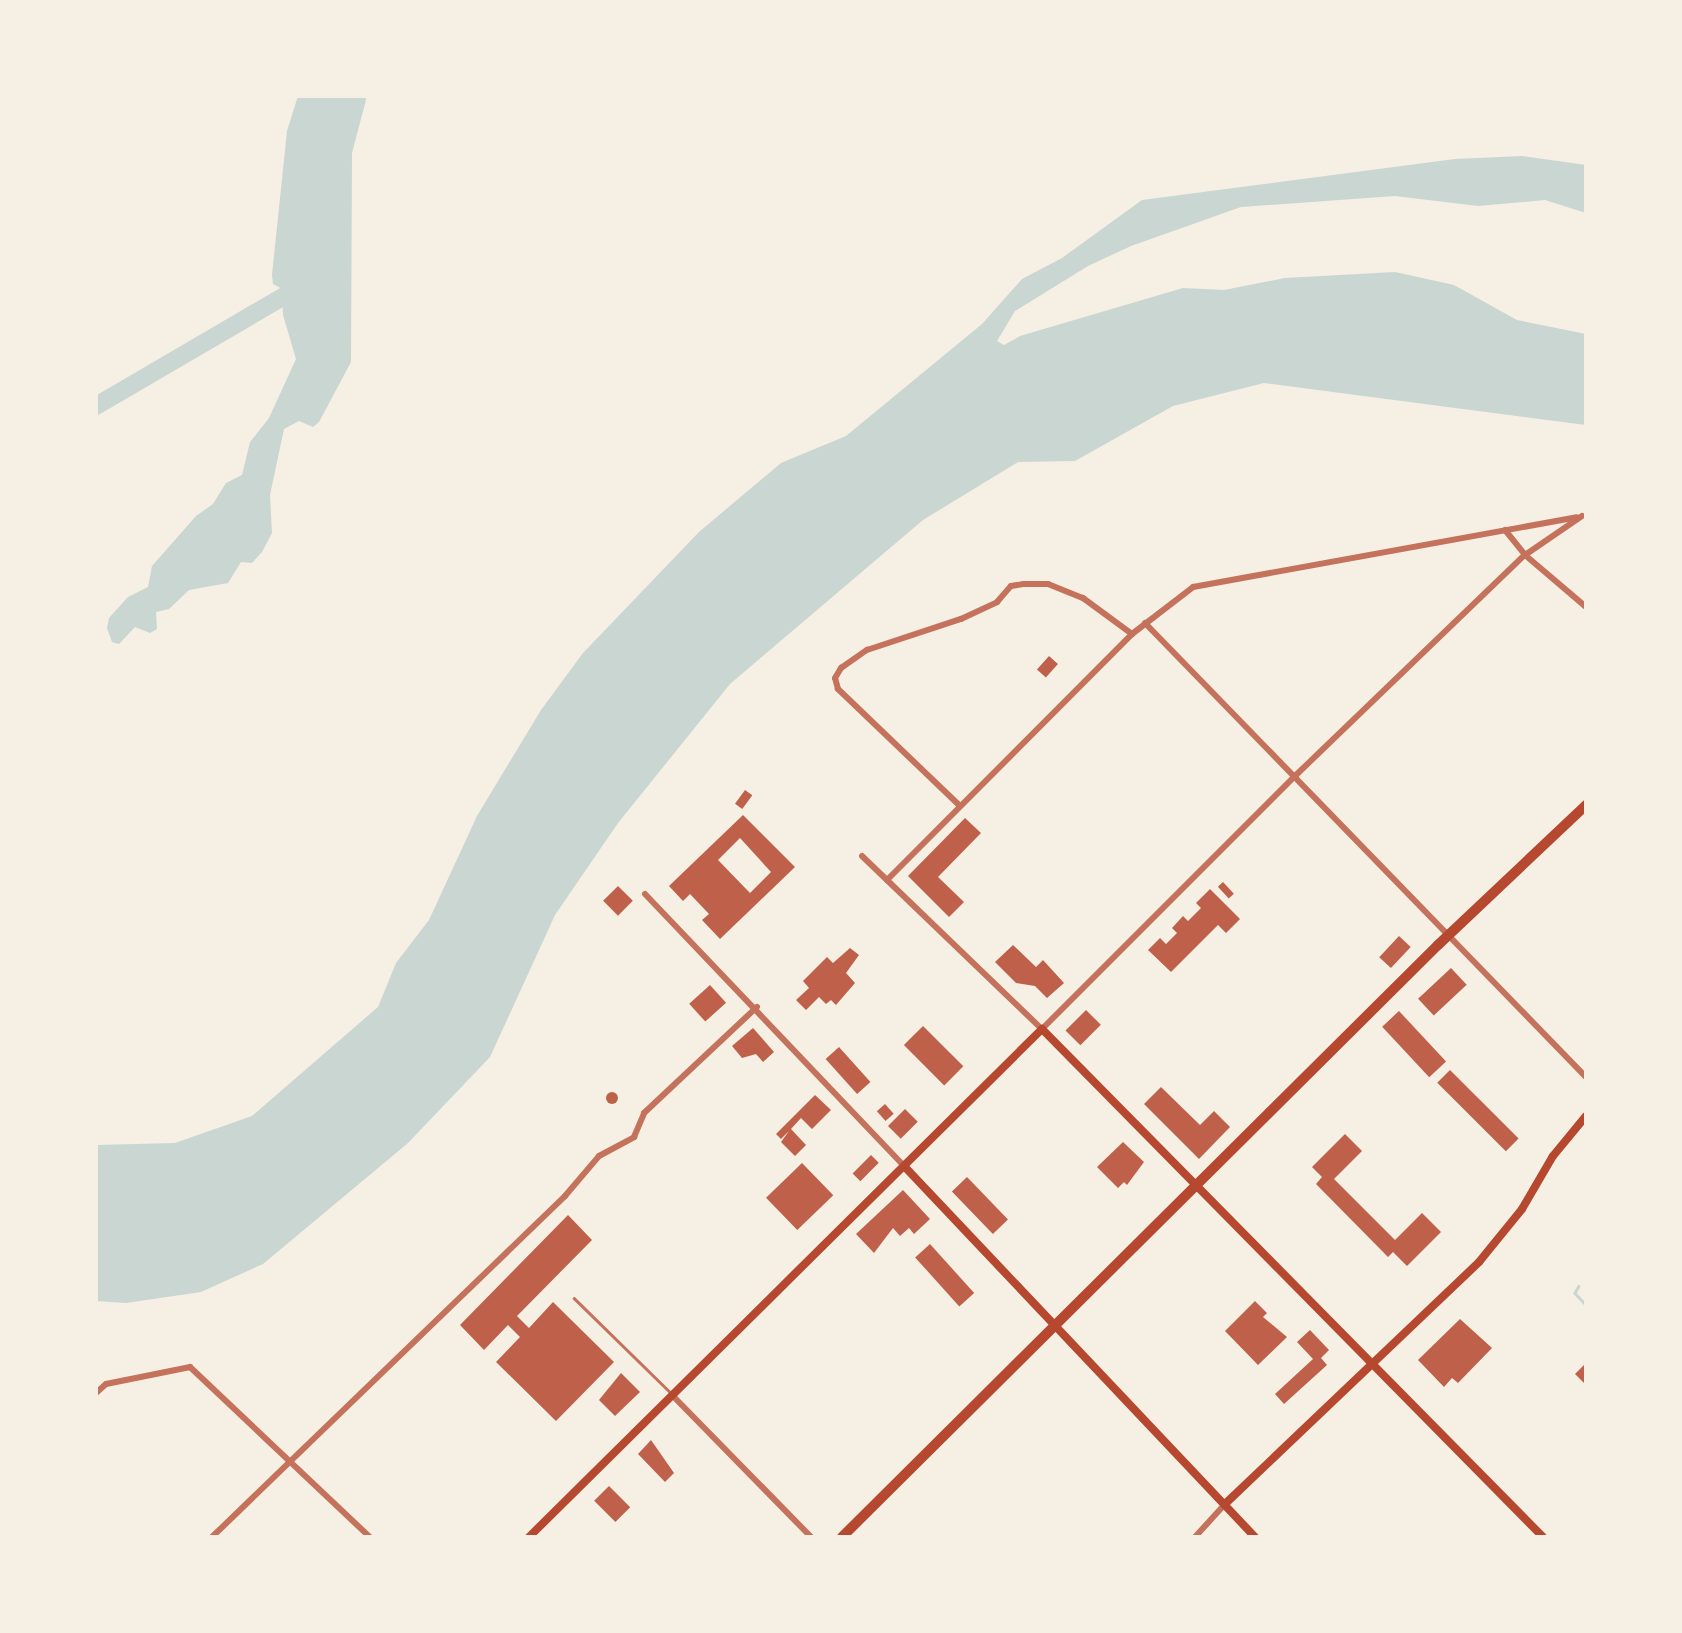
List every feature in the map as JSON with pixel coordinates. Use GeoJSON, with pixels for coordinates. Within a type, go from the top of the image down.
{"type":"FeatureCollection","features":[{"type":"Feature","properties":{"kind":"main road"},"geometry":{"type":"LineString","coordinates":[[842,1537],[1450,935],[1586,805]]}},
{"type":"Feature","properties":{"kind":"main road"},"geometry":{"type":"LineString","coordinates":[[529,1537],[1042,1029],[1543,1537]]}},
{"type":"Feature","properties":{"kind":"main road"},"geometry":{"type":"LineString","coordinates":[[1225,1504],[1479,1262],[1522,1209],[1553,1156],[1586,1116]]}},
{"type":"Feature","properties":{"kind":"main road"},"geometry":{"type":"LineString","coordinates":[[905,1166],[1053,1327],[1255,1537]]}},
{"type":"Feature","properties":{"kind":"street"},"geometry":{"type":"LineString","coordinates":[[887,880],[1132,634],[1193,587],[1584,516]]}},
{"type":"Feature","properties":{"kind":"street"},"geometry":{"type":"LineString","coordinates":[[862,856],[1042,1029],[1296,775],[1525,555],[1584,516]]}},
{"type":"Feature","properties":{"kind":"street"},"geometry":{"type":"LineString","coordinates":[[1506,530],[1525,555],[1586,607]]}},
{"type":"Feature","properties":{"kind":"street"},"geometry":{"type":"LineString","coordinates":[[959,805],[838,689],[837,675],[858,654],[961,619],[996,602],[1011,586],[1023,584],[1048,584],[1083,598],[1132,634]]}},
{"type":"Feature","properties":{"kind":"street"},"geometry":{"type":"LineString","coordinates":[[1145,624],[1296,775],[1586,1077]]}},
{"type":"Feature","properties":{"kind":"street"},"geometry":{"type":"LineString","coordinates":[[645,894],[757,1007],[905,1166]]}},
{"type":"Feature","properties":{"kind":"street"},"geometry":{"type":"LineString","coordinates":[[212,1537],[565,1196],[599,1156],[634,1137],[645,1113],[757,1007]]}},
{"type":"Feature","properties":{"kind":"street"},"geometry":{"type":"LineString","coordinates":[[96,1393],[106,1384],[190,1367],[293,1459],[370,1537]]}},
{"type":"Feature","properties":{"kind":"street"},"geometry":{"type":"LineString","coordinates":[[672,1395],[811,1537]]}},
{"type":"Feature","properties":{"kind":"street"},"geometry":{"type":"LineString","coordinates":[[1195,1537],[1225,1504]]}},
{"type":"Feature","properties":{"kind":"lane"},"geometry":{"type":"LineString","coordinates":[[574,1298],[672,1395]]}},
{"type":"Feature","properties":{"kind":"shaded area"},"geometry":{"type":"Polygon","coordinates":[[[298,96],[367,96],[352,153],[351,362],[319,422],[313,427],[299,421],[284,429],[270,495],[272,533],[262,552],[252,563],[241,562],[228,583],[189,590],[169,609],[156,612],[157,629],[150,633],[135,627],[119,644],[112,642],[107,628],[109,618],[128,597],[148,587],[152,566],[196,516],[213,504],[226,483],[242,475],[250,442],[269,418],[296,359],[283,315],[282,289],[273,284],[272,275],[287,131],[298,96]]]}},
{"type":"Feature","properties":{"kind":"shaded area"},"geometry":{"type":"Polygon","coordinates":[[[1522,156],[1586,165],[1586,213],[1545,200],[1478,206],[1395,196],[1241,207],[1131,246],[1088,266],[1015,311],[997,341],[1004,345],[1020,336],[1183,288],[1224,290],[1285,278],[1395,272],[1454,285],[1517,320],[1586,334],[1586,425],[1264,383],[1173,406],[1075,461],[1018,462],[923,520],[730,684],[618,823],[555,915],[490,1057],[408,1143],[263,1264],[201,1292],[126,1303],[96,1301],[96,1145],[175,1143],[252,1116],[378,1007],[396,963],[429,920],[477,816],[541,710],[583,653],[699,532],[781,463],[846,436],[982,324],[1022,279],[1062,258],[1142,200],[1455,159],[1522,156]]]}},
{"type":"Feature","properties":{"kind":"building"},"geometry":{"type":"Polygon","coordinates":[[[1049,656],[1058,664],[1046,677],[1037,669],[1049,656]]]}},
{"type":"Feature","properties":{"kind":"building"},"geometry":{"type":"Polygon","coordinates":[[[745,790],[752,795],[742,809],[735,804],[745,790]]]}},
{"type":"Feature","properties":{"kind":"building"},"geometry":{"type":"Polygon","coordinates":[[[743,815],[795,867],[720,939],[702,920],[709,914],[690,894],[683,901],[669,886],[743,815]],[[740,838],[718,860],[750,893],[771,872],[740,838]]]}},
{"type":"Feature","properties":{"kind":"building"},"geometry":{"type":"Polygon","coordinates":[[[965,818],[981,833],[938,877],[964,902],[949,917],[908,876],[965,818]]]}},
{"type":"Feature","properties":{"kind":"building"},"geometry":{"type":"Polygon","coordinates":[[[1223,882],[1234,894],[1229,898],[1218,887],[1223,882]]]}},
{"type":"Feature","properties":{"kind":"building"},"geometry":{"type":"Polygon","coordinates":[[[618,886],[633,901],[618,916],[603,901],[618,886]]]}},
{"type":"Feature","properties":{"kind":"building"},"geometry":{"type":"Polygon","coordinates":[[[1210,889],[1240,919],[1226,933],[1218,925],[1171,972],[1148,950],[1160,938],[1166,944],[1177,933],[1172,928],[1183,916],[1188,921],[1201,908],[1196,903],[1210,889]]]}},
{"type":"Feature","properties":{"kind":"building"},"geometry":{"type":"Polygon","coordinates":[[[1399,936],[1411,947],[1391,968],[1379,957],[1399,936]]]}},
{"type":"Feature","properties":{"kind":"building"},"geometry":{"type":"Polygon","coordinates":[[[1013,945],[1036,967],[1043,960],[1064,983],[1047,998],[1035,986],[1016,983],[995,962],[1013,945]]]}},
{"type":"Feature","properties":{"kind":"building"},"geometry":{"type":"Polygon","coordinates":[[[850,948],[859,955],[846,973],[855,983],[836,1005],[831,1000],[826,1004],[819,997],[806,1010],[796,1000],[809,988],[803,981],[827,957],[833,963],[850,948]]]}},
{"type":"Feature","properties":{"kind":"building"},"geometry":{"type":"Polygon","coordinates":[[[1451,968],[1467,985],[1434,1016],[1418,999],[1451,968]]]}},
{"type":"Feature","properties":{"kind":"building"},"geometry":{"type":"Polygon","coordinates":[[[710,985],[726,1003],[705,1022],[689,1004],[710,985]]]}},
{"type":"Feature","properties":{"kind":"building"},"geometry":{"type":"Polygon","coordinates":[[[1086,1010],[1101,1025],[1080,1045],[1065,1031],[1086,1010]]]}},
{"type":"Feature","properties":{"kind":"building"},"geometry":{"type":"Polygon","coordinates":[[[1399,1011],[1446,1061],[1429,1077],[1382,1027],[1399,1011]]]}},
{"type":"Feature","properties":{"kind":"building"},"geometry":{"type":"Polygon","coordinates":[[[923,1026],[963,1066],[944,1085],[904,1045],[923,1026]]]}},
{"type":"Feature","properties":{"kind":"building"},"geometry":{"type":"Polygon","coordinates":[[[753,1028],[774,1052],[763,1062],[756,1054],[742,1058],[732,1046],[753,1028]]]}},
{"type":"Feature","properties":{"kind":"building"},"geometry":{"type":"Polygon","coordinates":[[[839,1047],[870,1082],[857,1094],[826,1059],[839,1047]]]}},
{"type":"Feature","properties":{"kind":"building"},"geometry":{"type":"Polygon","coordinates":[[[1450,1070],[1519,1139],[1506,1151],[1437,1083],[1450,1070]]]}},
{"type":"Feature","properties":{"kind":"building"},"geometry":{"type":"Polygon","coordinates":[[[1161,1087],[1200,1125],[1214,1111],[1230,1127],[1199,1159],[1144,1104],[1161,1087]]]}},
{"type":"Feature","properties":{"kind":"building"},"geometry":{"type":"Polygon","coordinates":[[[612,1092],[618,1098],[612,1104],[606,1098],[612,1092]]]}},
{"type":"Feature","properties":{"kind":"building"},"geometry":{"type":"Polygon","coordinates":[[[815,1095],[831,1110],[812,1129],[801,1118],[791,1129],[806,1145],[795,1156],[781,1142],[789,1131],[781,1139],[776,1134],[815,1095]]]}},
{"type":"Feature","properties":{"kind":"building"},"geometry":{"type":"Polygon","coordinates":[[[885,1104],[894,1114],[886,1121],[877,1111],[885,1104]]]}},
{"type":"Feature","properties":{"kind":"building"},"geometry":{"type":"Polygon","coordinates":[[[905,1109],[918,1122],[901,1139],[888,1126],[905,1109]]]}},
{"type":"Feature","properties":{"kind":"building"},"geometry":{"type":"Polygon","coordinates":[[[1345,1134],[1362,1151],[1334,1179],[1395,1240],[1422,1213],[1441,1232],[1407,1266],[1393,1252],[1388,1257],[1316,1184],[1322,1177],[1312,1167],[1345,1134]]]}},
{"type":"Feature","properties":{"kind":"building"},"geometry":{"type":"Polygon","coordinates":[[[1123,1142],[1144,1162],[1127,1185],[1124,1182],[1118,1188],[1097,1167],[1123,1142]]]}},
{"type":"Feature","properties":{"kind":"building"},"geometry":{"type":"Polygon","coordinates":[[[871,1155],[879,1163],[860,1181],[853,1173],[871,1155]]]}},
{"type":"Feature","properties":{"kind":"building"},"geometry":{"type":"Polygon","coordinates":[[[802,1163],[833,1195],[797,1230],[766,1198],[802,1163]]]}},
{"type":"Feature","properties":{"kind":"building"},"geometry":{"type":"Polygon","coordinates":[[[967,1177],[1008,1219],[993,1234],[952,1192],[967,1177]]]}},
{"type":"Feature","properties":{"kind":"building"},"geometry":{"type":"Polygon","coordinates":[[[903,1190],[930,1219],[914,1234],[909,1228],[900,1236],[893,1228],[874,1253],[856,1234],[903,1190]]]}},
{"type":"Feature","properties":{"kind":"building"},"geometry":{"type":"Polygon","coordinates":[[[568,1215],[592,1240],[517,1316],[529,1328],[553,1302],[614,1362],[556,1421],[496,1362],[520,1337],[508,1325],[484,1350],[460,1325],[568,1215]]]}},
{"type":"Feature","properties":{"kind":"building"},"geometry":{"type":"Polygon","coordinates":[[[930,1244],[974,1293],[959,1306],[915,1257],[930,1244]]]}},
{"type":"Feature","properties":{"kind":"building"},"geometry":{"type":"Polygon","coordinates":[[[1255,1301],[1267,1313],[1263,1317],[1287,1337],[1258,1365],[1225,1331],[1255,1301]]]}},
{"type":"Feature","properties":{"kind":"building"},"geometry":{"type":"Polygon","coordinates":[[[1460,1319],[1492,1348],[1458,1383],[1452,1378],[1444,1387],[1418,1360],[1460,1319]]]}},
{"type":"Feature","properties":{"kind":"building"},"geometry":{"type":"Polygon","coordinates":[[[1310,1330],[1329,1350],[1321,1358],[1327,1365],[1284,1404],[1275,1394],[1313,1359],[1297,1342],[1310,1330]]]}},
{"type":"Feature","properties":{"kind":"building"},"geometry":{"type":"Polygon","coordinates":[[[1584,1365],[1586,1367],[1586,1385],[1575,1374],[1584,1365]]]}},
{"type":"Feature","properties":{"kind":"building"},"geometry":{"type":"Polygon","coordinates":[[[621,1373],[640,1392],[615,1416],[599,1400],[621,1373]]]}},
{"type":"Feature","properties":{"kind":"building"},"geometry":{"type":"Polygon","coordinates":[[[651,1440],[674,1473],[665,1482],[638,1454],[651,1440]]]}},
{"type":"Feature","properties":{"kind":"building"},"geometry":{"type":"Polygon","coordinates":[[[609,1486],[630,1507],[615,1522],[594,1501],[609,1486]]]}},
{"type":"Feature","properties":{"kind":"waterway"},"geometry":{"type":"LineString","coordinates":[[96,406],[301,286]]}},
{"type":"Feature","properties":{"kind":"waterway"},"geometry":{"type":"LineString","coordinates":[[1579,1286],[1575,1293],[1586,1305]]}}]}
